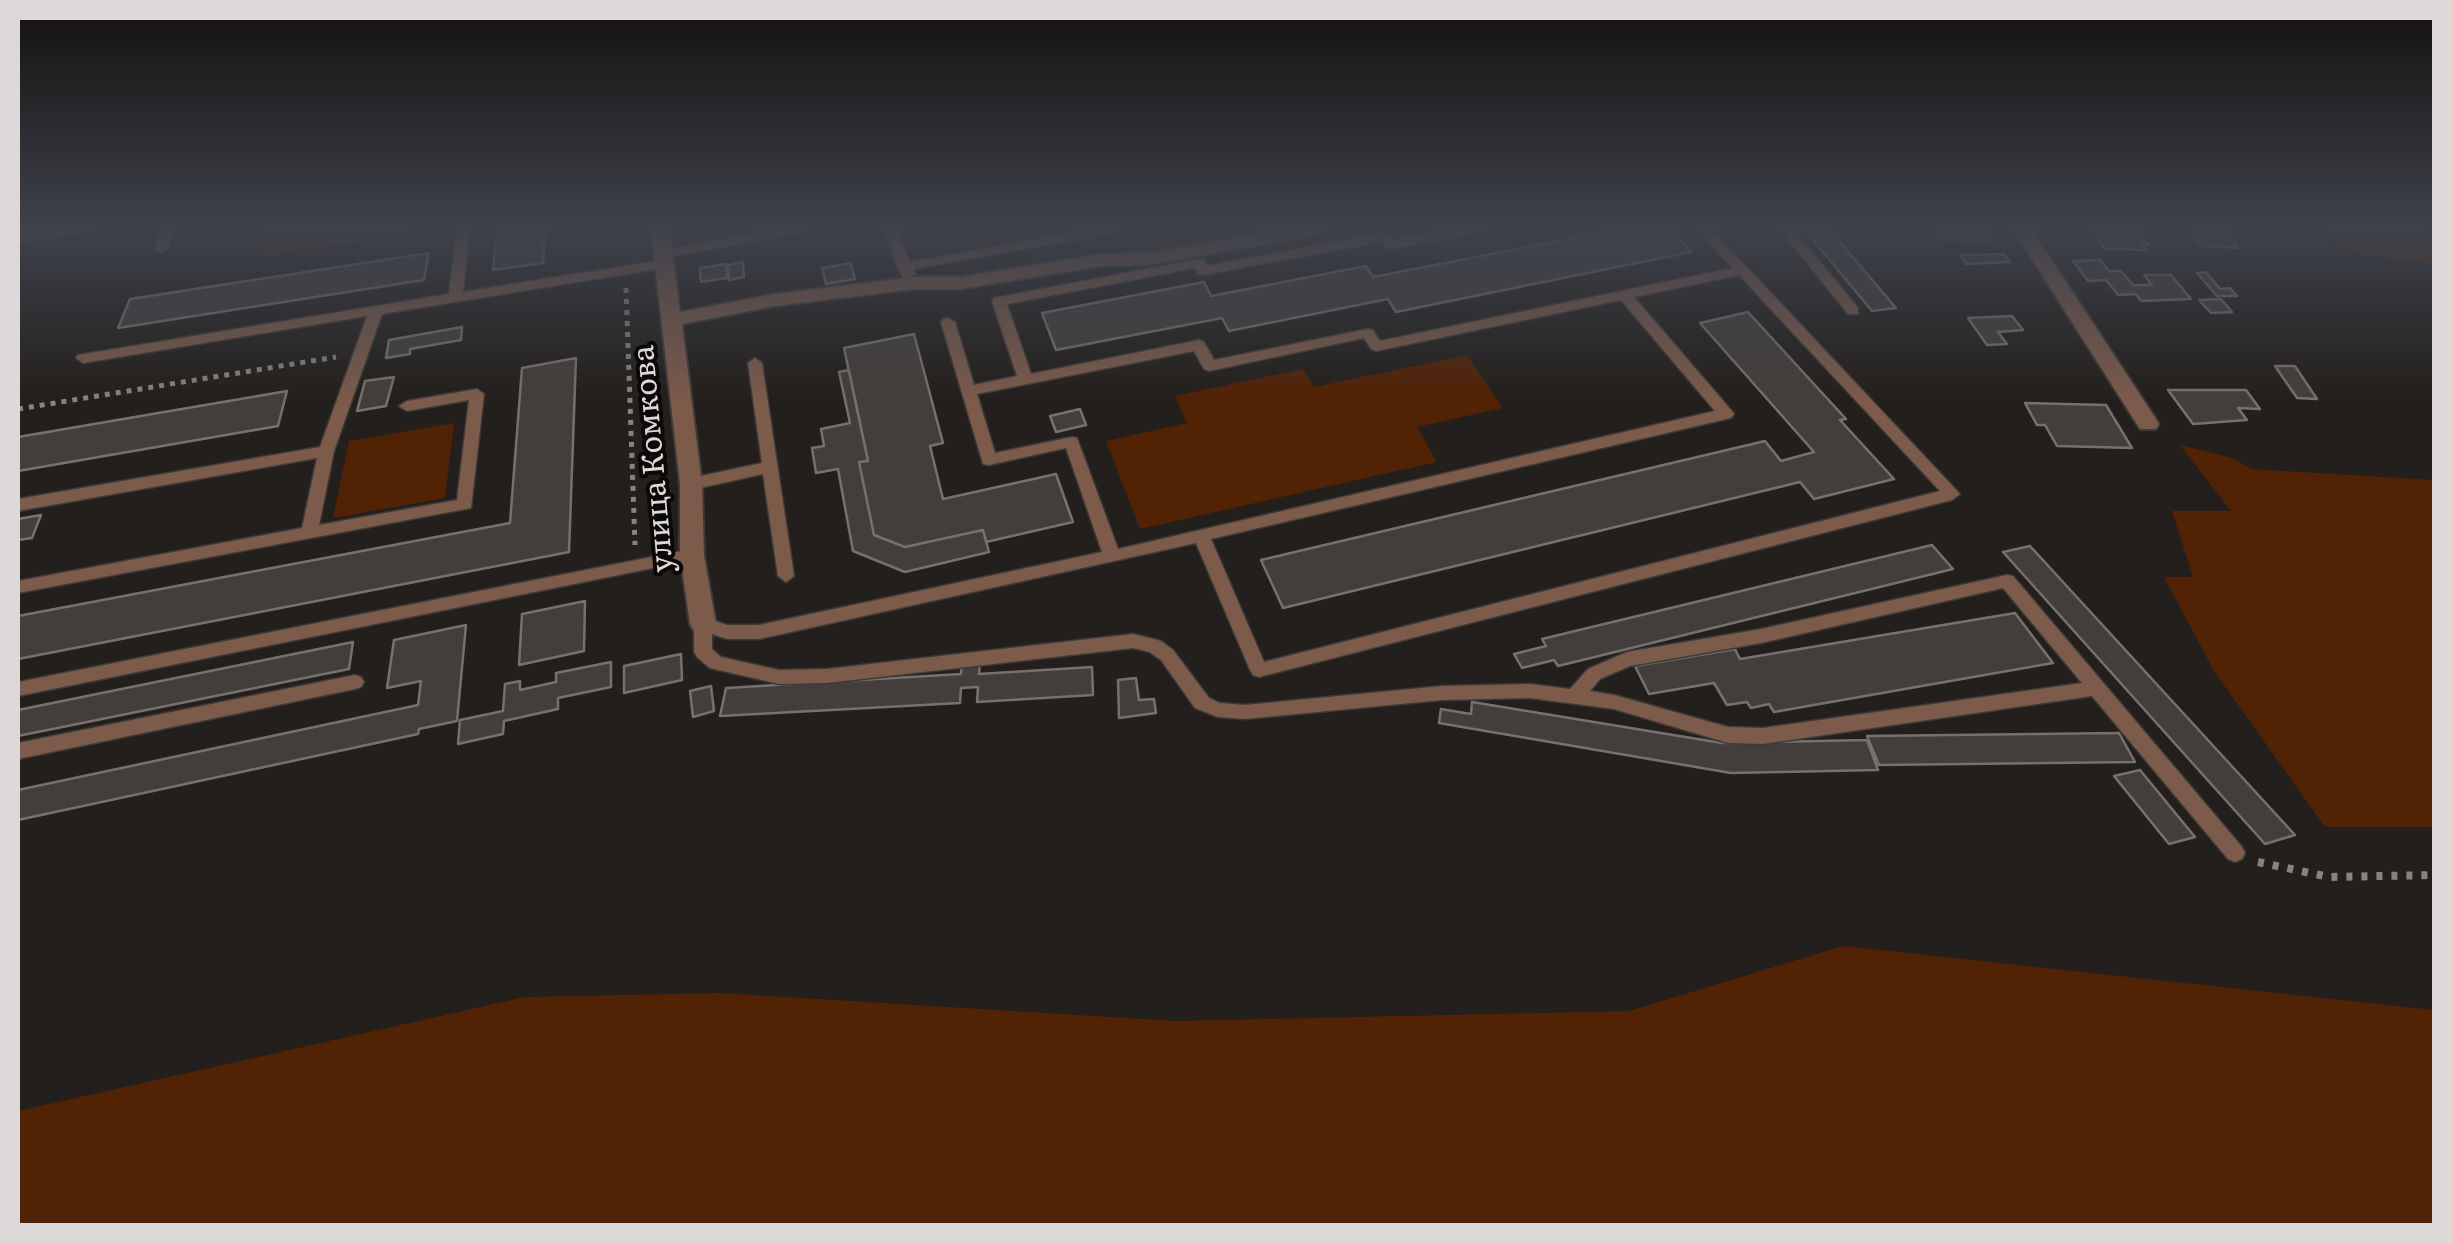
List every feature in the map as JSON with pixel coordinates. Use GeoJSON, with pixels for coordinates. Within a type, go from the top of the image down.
{"type":"FeatureCollection","features":[{"type":"Feature","properties":{"kind":"street","name":"улица Комкова"},"geometry":{"type":"LineString","coordinates":[[666,287],[692,484],[692,555],[703,624]]}},
{"type":"Feature","properties":{"kind":"street"},"geometry":{"type":"LineString","coordinates":[[670,320],[845,287]]}},
{"type":"Feature","properties":{"kind":"street"},"geometry":{"type":"LineString","coordinates":[[2059,287],[2148,424]]}},
{"type":"Feature","properties":{"kind":"lane"},"geometry":{"type":"LineString","coordinates":[[455,299],[456,287]]}},
{"type":"Feature","properties":{"kind":"lane"},"geometry":{"type":"LineString","coordinates":[[83,358],[525,287]]}},
{"type":"Feature","properties":{"kind":"lane"},"geometry":{"type":"LineString","coordinates":[[1026,380],[1000,301],[1074,287]]}},
{"type":"Feature","properties":{"kind":"lane"},"geometry":{"type":"LineString","coordinates":[[968,391],[1199,345],[1209,366],[1368,333],[1376,346],[1664,287]]}},
{"type":"Feature","properties":{"kind":"lane"},"geometry":{"type":"LineString","coordinates":[[1201,536],[1259,670],[1952,494],[1760,287]]}},
{"type":"Feature","properties":{"kind":"lane"},"geometry":{"type":"LineString","coordinates":[[1833,287],[1853,311]]}},
{"type":"Feature","properties":{"kind":"lane"},"geometry":{"type":"LineString","coordinates":[[1626,295],[1726,414],[1201,536],[759,632],[727,632],[703,624],[703,652],[716,663],[779,678],[827,676],[1133,640],[1167,655],[1202,703],[1218,710],[1245,712],[1442,693],[1530,691],[1576,695],[1728,734],[1763,736],[2095,688]]}},
{"type":"Feature","properties":{"kind":"lane"},"geometry":{"type":"LineString","coordinates":[[309,532],[326,451],[376,312]]}},
{"type":"Feature","properties":{"kind":"lane"},"geometry":{"type":"LineString","coordinates":[[948,322],[989,460],[1072,442],[1112,556]]}},
{"type":"Feature","properties":{"kind":"lane"},"geometry":{"type":"LineString","coordinates":[[756,363],[786,576]]}},
{"type":"Feature","properties":{"kind":"lane"},"geometry":{"type":"LineString","coordinates":[[18,587],[465,504],[477,394],[407,406]]}},
{"type":"Feature","properties":{"kind":"lane"},"geometry":{"type":"LineString","coordinates":[[18,505],[326,451]]}},
{"type":"Feature","properties":{"kind":"lane"},"geometry":{"type":"LineString","coordinates":[[692,484],[770,467]]}},
{"type":"Feature","properties":{"kind":"lane"},"geometry":{"type":"LineString","coordinates":[[18,689],[692,555]]}},
{"type":"Feature","properties":{"kind":"lane"},"geometry":{"type":"LineString","coordinates":[[1576,695],[1594,674],[1627,659],[1761,636],[2006,581],[2234,853]]}},
{"type":"Feature","properties":{"kind":"lane"},"geometry":{"type":"LineString","coordinates":[[18,751],[355,682]]}},
{"type":"Feature","properties":{"kind":"path"},"geometry":{"type":"LineString","coordinates":[[626,287],[636,566]]}},
{"type":"Feature","properties":{"kind":"path"},"geometry":{"type":"LineString","coordinates":[[18,409],[362,352]]}},
{"type":"Feature","properties":{"kind":"path"},"geometry":{"type":"LineString","coordinates":[[2234,853],[2275,869],[2329,877],[2434,876]]}},
{"type":"Feature","properties":{"kind":"shaded area"},"geometry":{"type":"Polygon","coordinates":[[[1467,355],[1503,408],[1417,427],[1437,462],[1140,529],[1106,441],[1187,423],[1175,396],[1303,369],[1314,387],[1467,355]]]}},
{"type":"Feature","properties":{"kind":"shaded area"},"geometry":{"type":"Polygon","coordinates":[[[454,423],[445,498],[333,518],[349,441],[454,423]]]}},
{"type":"Feature","properties":{"kind":"shaded area"},"geometry":{"type":"Polygon","coordinates":[[[2180,445],[2233,458],[2251,469],[2434,480],[2434,827],[2325,827],[2214,671],[2164,577],[2193,577],[2172,511],[2231,511],[2180,445]]]}},
{"type":"Feature","properties":{"kind":"shaded area"},"geometry":{"type":"Polygon","coordinates":[[[1843,946],[2434,1010],[2434,1225],[18,1225],[18,1111],[525,997],[720,993],[1176,1021],[1629,1011],[1843,946]]]}},
{"type":"Feature","properties":{"kind":"building"},"geometry":{"type":"Polygon","coordinates":[[[208,287],[379,287],[118,328],[130,299],[208,287]]]}},
{"type":"Feature","properties":{"kind":"building"},"geometry":{"type":"Polygon","coordinates":[[[1178,287],[1207,287],[1211,296],[1257,287],[1519,287],[1396,312],[1388,299],[1229,331],[1222,318],[1056,350],[1042,313],[1178,287]]]}},
{"type":"Feature","properties":{"kind":"building"},"geometry":{"type":"Polygon","coordinates":[[[1852,287],[1878,287],[1896,308],[1872,311],[1852,287]]]}},
{"type":"Feature","properties":{"kind":"building"},"geometry":{"type":"Polygon","coordinates":[[[2112,287],[2181,287],[2191,299],[2141,301],[2136,294],[2118,295],[2112,287]]]}},
{"type":"Feature","properties":{"kind":"building"},"geometry":{"type":"Polygon","coordinates":[[[2209,287],[2230,288],[2237,296],[2217,296],[2209,287]]]}},
{"type":"Feature","properties":{"kind":"building"},"geometry":{"type":"Polygon","coordinates":[[[2221,299],[2232,312],[2211,313],[2199,300],[2221,299]]]}},
{"type":"Feature","properties":{"kind":"building"},"geometry":{"type":"Polygon","coordinates":[[[1748,312],[1846,419],[1840,420],[1894,479],[1814,499],[1800,482],[1283,608],[1261,560],[1765,441],[1781,461],[1814,452],[1700,323],[1748,312]]]}},
{"type":"Feature","properties":{"kind":"building"},"geometry":{"type":"Polygon","coordinates":[[[2012,316],[2023,330],[1998,332],[2007,344],[1987,345],[1968,318],[2012,316]]]}},
{"type":"Feature","properties":{"kind":"building"},"geometry":{"type":"Polygon","coordinates":[[[462,327],[461,340],[410,349],[410,354],[386,358],[389,340],[462,327]]]}},
{"type":"Feature","properties":{"kind":"building"},"geometry":{"type":"Polygon","coordinates":[[[914,334],[943,443],[930,446],[943,499],[1056,474],[1073,522],[986,542],[983,530],[905,547],[874,535],[859,462],[868,461],[844,348],[914,334]]]}},
{"type":"Feature","properties":{"kind":"building"},"geometry":{"type":"Polygon","coordinates":[[[576,358],[569,552],[18,659],[18,616],[510,523],[522,368],[576,358]]]}},
{"type":"Feature","properties":{"kind":"building"},"geometry":{"type":"Polygon","coordinates":[[[2275,366],[2295,366],[2317,399],[2297,398],[2275,366]]]}},
{"type":"Feature","properties":{"kind":"building"},"geometry":{"type":"Polygon","coordinates":[[[849,370],[868,461],[859,462],[874,535],[905,547],[983,530],[989,552],[905,572],[853,551],[838,469],[816,473],[812,448],[824,446],[821,429],[850,423],[839,372],[849,370]]]}},
{"type":"Feature","properties":{"kind":"building"},"geometry":{"type":"Polygon","coordinates":[[[394,377],[386,406],[357,411],[365,381],[394,377]]]}},
{"type":"Feature","properties":{"kind":"building"},"geometry":{"type":"Polygon","coordinates":[[[2168,390],[2246,390],[2260,409],[2238,408],[2247,420],[2193,424],[2168,390]]]}},
{"type":"Feature","properties":{"kind":"building"},"geometry":{"type":"Polygon","coordinates":[[[287,391],[278,426],[18,471],[18,437],[287,391]]]}},
{"type":"Feature","properties":{"kind":"building"},"geometry":{"type":"Polygon","coordinates":[[[2025,403],[2106,405],[2132,448],[2057,446],[2045,425],[2037,425],[2025,403]]]}},
{"type":"Feature","properties":{"kind":"building"},"geometry":{"type":"Polygon","coordinates":[[[1080,409],[1086,425],[1056,432],[1050,416],[1080,409]]]}},
{"type":"Feature","properties":{"kind":"building"},"geometry":{"type":"Polygon","coordinates":[[[41,515],[32,538],[18,540],[18,519],[41,515]]]}},
{"type":"Feature","properties":{"kind":"building"},"geometry":{"type":"Polygon","coordinates":[[[1932,545],[1953,569],[1558,666],[1554,660],[1522,668],[1514,654],[1546,646],[1542,639],[1932,545]]]}},
{"type":"Feature","properties":{"kind":"building"},"geometry":{"type":"Polygon","coordinates":[[[2030,546],[2295,835],[2265,844],[2003,552],[2030,546]]]}},
{"type":"Feature","properties":{"kind":"building"},"geometry":{"type":"Polygon","coordinates":[[[585,601],[584,651],[519,665],[522,614],[585,601]]]}},
{"type":"Feature","properties":{"kind":"building"},"geometry":{"type":"Polygon","coordinates":[[[2015,613],[2053,663],[1774,712],[1769,704],[1751,708],[1747,702],[1727,705],[1714,683],[1649,694],[1635,666],[1735,649],[1740,659],[2015,613]]]}},
{"type":"Feature","properties":{"kind":"building"},"geometry":{"type":"Polygon","coordinates":[[[466,625],[457,721],[419,729],[418,734],[18,820],[18,790],[418,705],[421,681],[387,688],[394,640],[466,625]]]}},
{"type":"Feature","properties":{"kind":"building"},"geometry":{"type":"Polygon","coordinates":[[[353,642],[349,669],[18,736],[18,710],[353,642]]]}},
{"type":"Feature","properties":{"kind":"building"},"geometry":{"type":"Polygon","coordinates":[[[681,654],[682,680],[624,693],[624,666],[681,654]]]}},
{"type":"Feature","properties":{"kind":"building"},"geometry":{"type":"Polygon","coordinates":[[[611,662],[611,687],[558,698],[558,709],[504,721],[503,734],[458,744],[460,720],[503,711],[505,684],[520,681],[520,690],[556,682],[556,673],[611,662]]]}},
{"type":"Feature","properties":{"kind":"building"},"geometry":{"type":"Polygon","coordinates":[[[980,662],[979,674],[1092,667],[1093,695],[977,702],[978,687],[961,688],[960,703],[720,716],[726,688],[961,674],[962,663],[980,662]]]}},
{"type":"Feature","properties":{"kind":"building"},"geometry":{"type":"Polygon","coordinates":[[[1136,678],[1139,700],[1154,699],[1156,713],[1119,718],[1118,680],[1136,678]]]}},
{"type":"Feature","properties":{"kind":"building"},"geometry":{"type":"Polygon","coordinates":[[[711,686],[714,711],[693,717],[690,691],[711,686]]]}},
{"type":"Feature","properties":{"kind":"building"},"geometry":{"type":"Polygon","coordinates":[[[1472,702],[1722,743],[1867,740],[1878,770],[1731,773],[1439,723],[1441,709],[1471,714],[1472,702]]]}},
{"type":"Feature","properties":{"kind":"building"},"geometry":{"type":"Polygon","coordinates":[[[2119,733],[2135,762],[1879,765],[1867,736],[2119,733]]]}},
{"type":"Feature","properties":{"kind":"building"},"geometry":{"type":"Polygon","coordinates":[[[2140,770],[2195,837],[2169,844],[2114,776],[2140,770]]]}}]}
